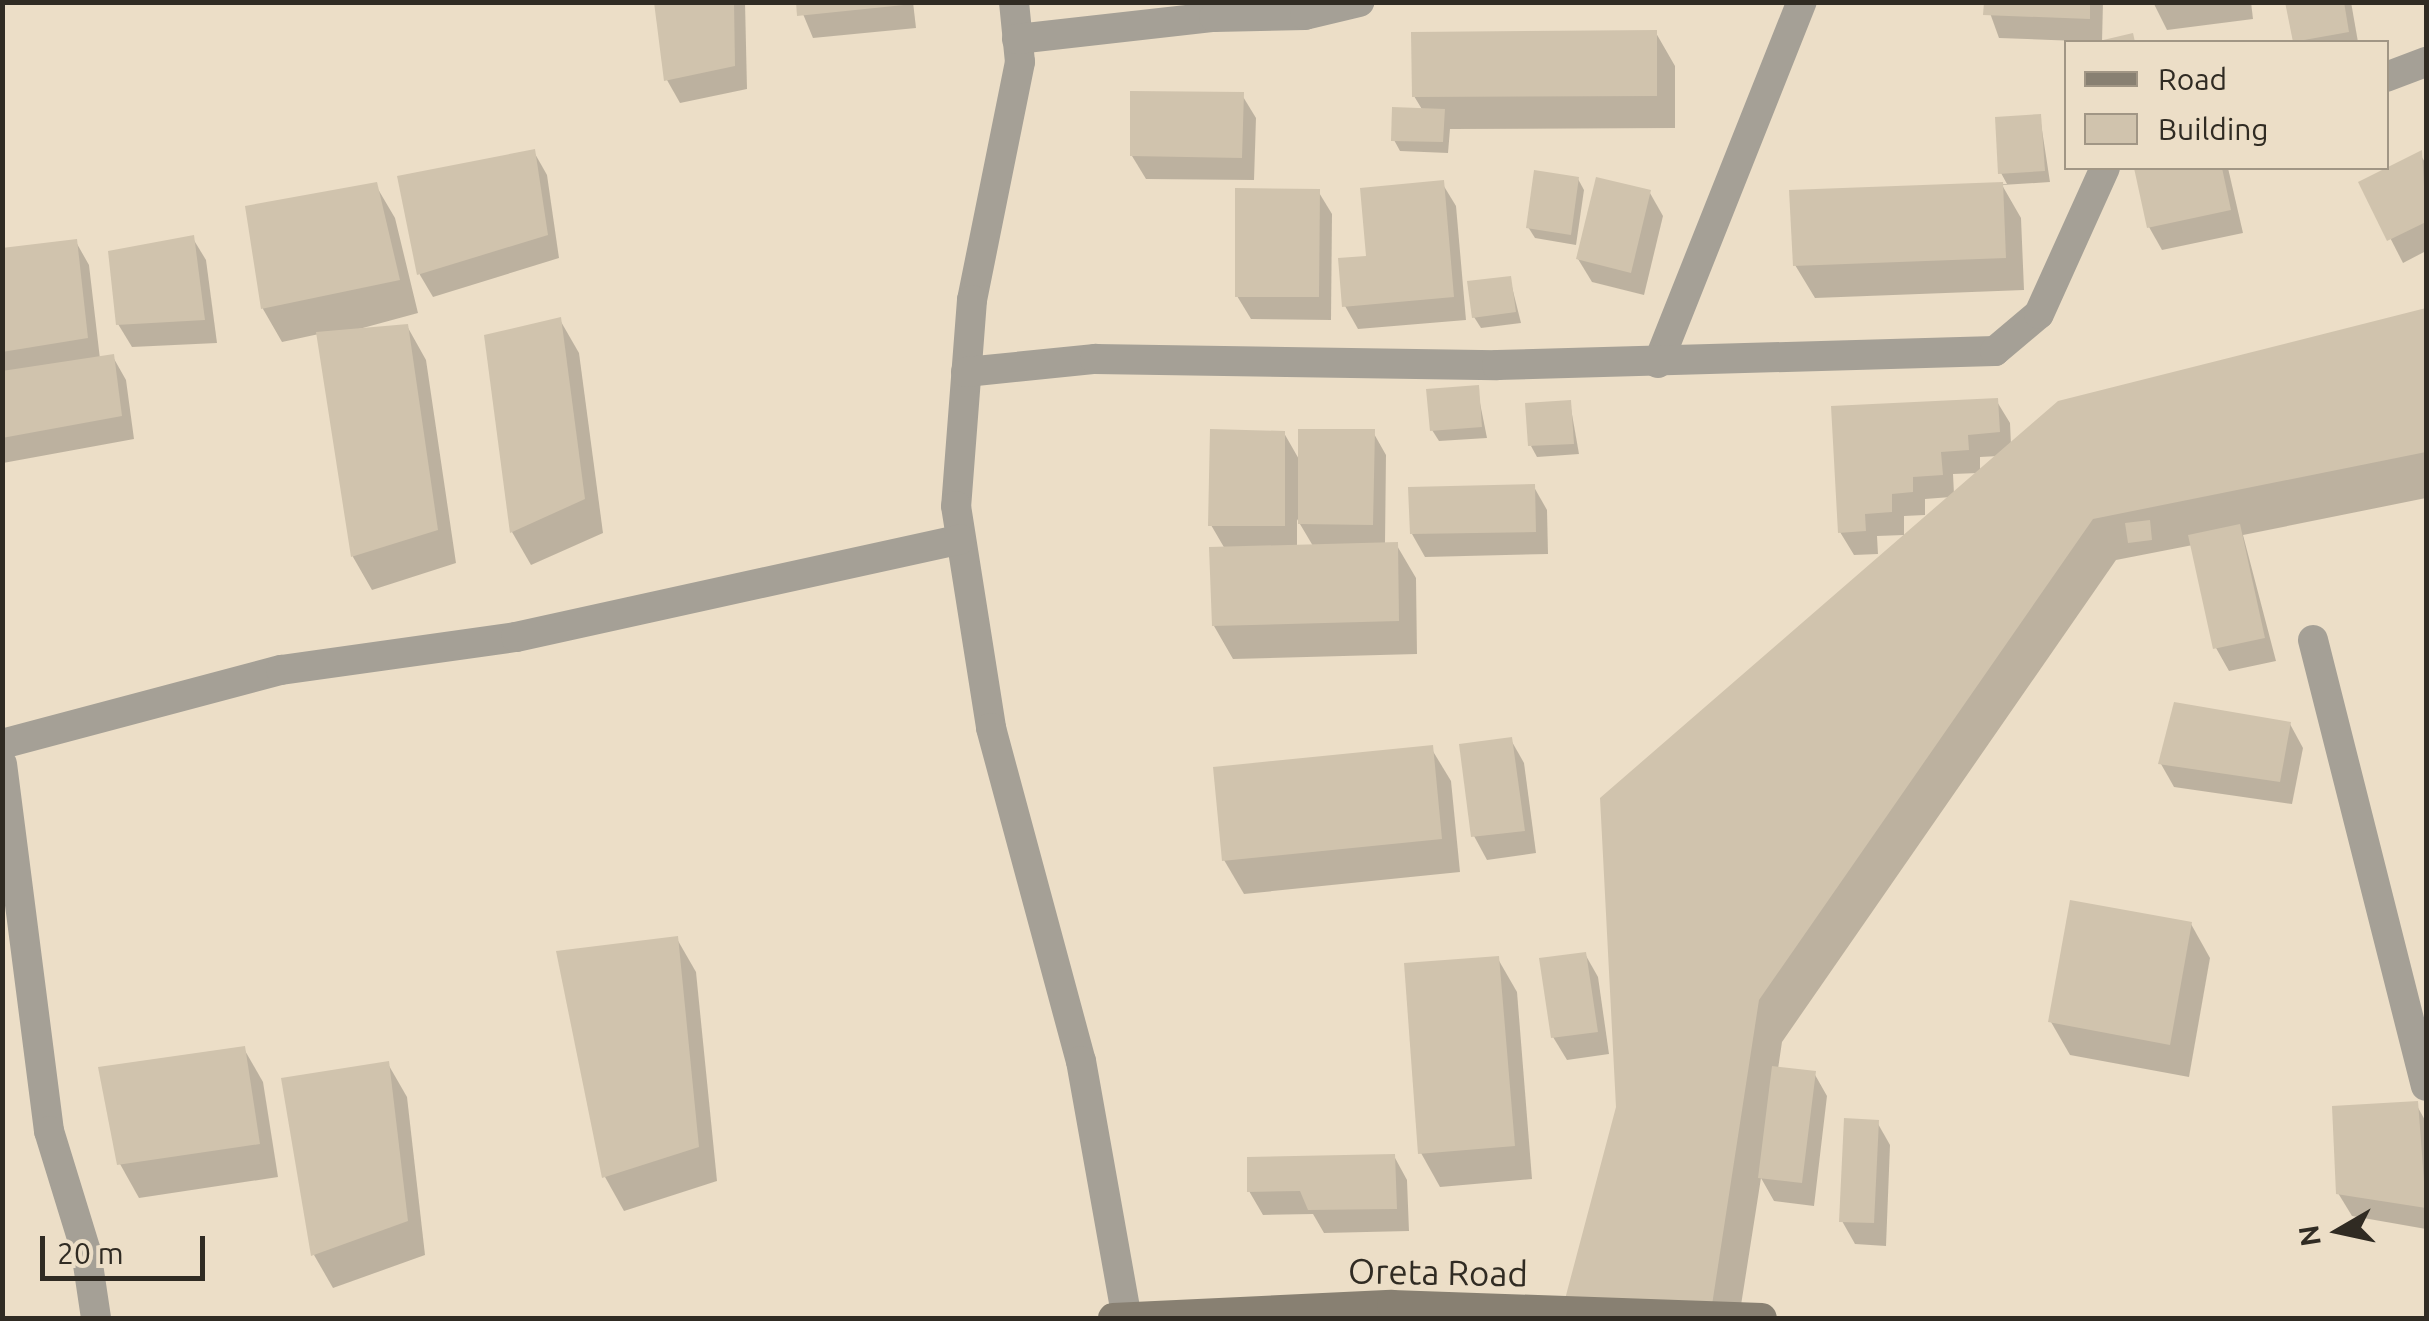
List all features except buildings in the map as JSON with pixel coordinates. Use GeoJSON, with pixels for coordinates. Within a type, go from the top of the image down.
{"type":"FeatureCollection","features":[{"type":"Feature","properties":{"kind":"street"},"geometry":{"type":"LineString","coordinates":[[1014,2],[1020,62],[972,300],[956,506],[991,728],[1081,1061],[1127,1318]]}},
{"type":"Feature","properties":{"kind":"street"},"geometry":{"type":"LineString","coordinates":[[1017,39],[1214,17],[1305,15],[1359,2]]}},
{"type":"Feature","properties":{"kind":"street"},"geometry":{"type":"LineString","coordinates":[[1658,363],[1802,2]]}},
{"type":"Feature","properties":{"kind":"street"},"geometry":{"type":"LineString","coordinates":[[2389,76],[2426,62]]}},
{"type":"Feature","properties":{"kind":"street"},"geometry":{"type":"LineString","coordinates":[[966,372],[1095,359],[1658,363],[1995,351],[2039,314],[2103,170]]}},
{"type":"Feature","properties":{"kind":"street"},"geometry":{"type":"LineString","coordinates":[[2,744],[281,670],[516,637],[960,539]]}},
{"type":"Feature","properties":{"kind":"street"},"geometry":{"type":"LineString","coordinates":[[2313,640],[2426,1086]]}},
{"type":"Feature","properties":{"kind":"street"},"geometry":{"type":"LineString","coordinates":[[2,764],[11,902],[50,1132],[86,1251],[96,1318]]}},
{"type":"Feature","properties":{"kind":"street","name":"Oreta Road"},"geometry":{"type":"LineString","coordinates":[[1113,1318],[1392,1305],[1762,1318]]}}]}
